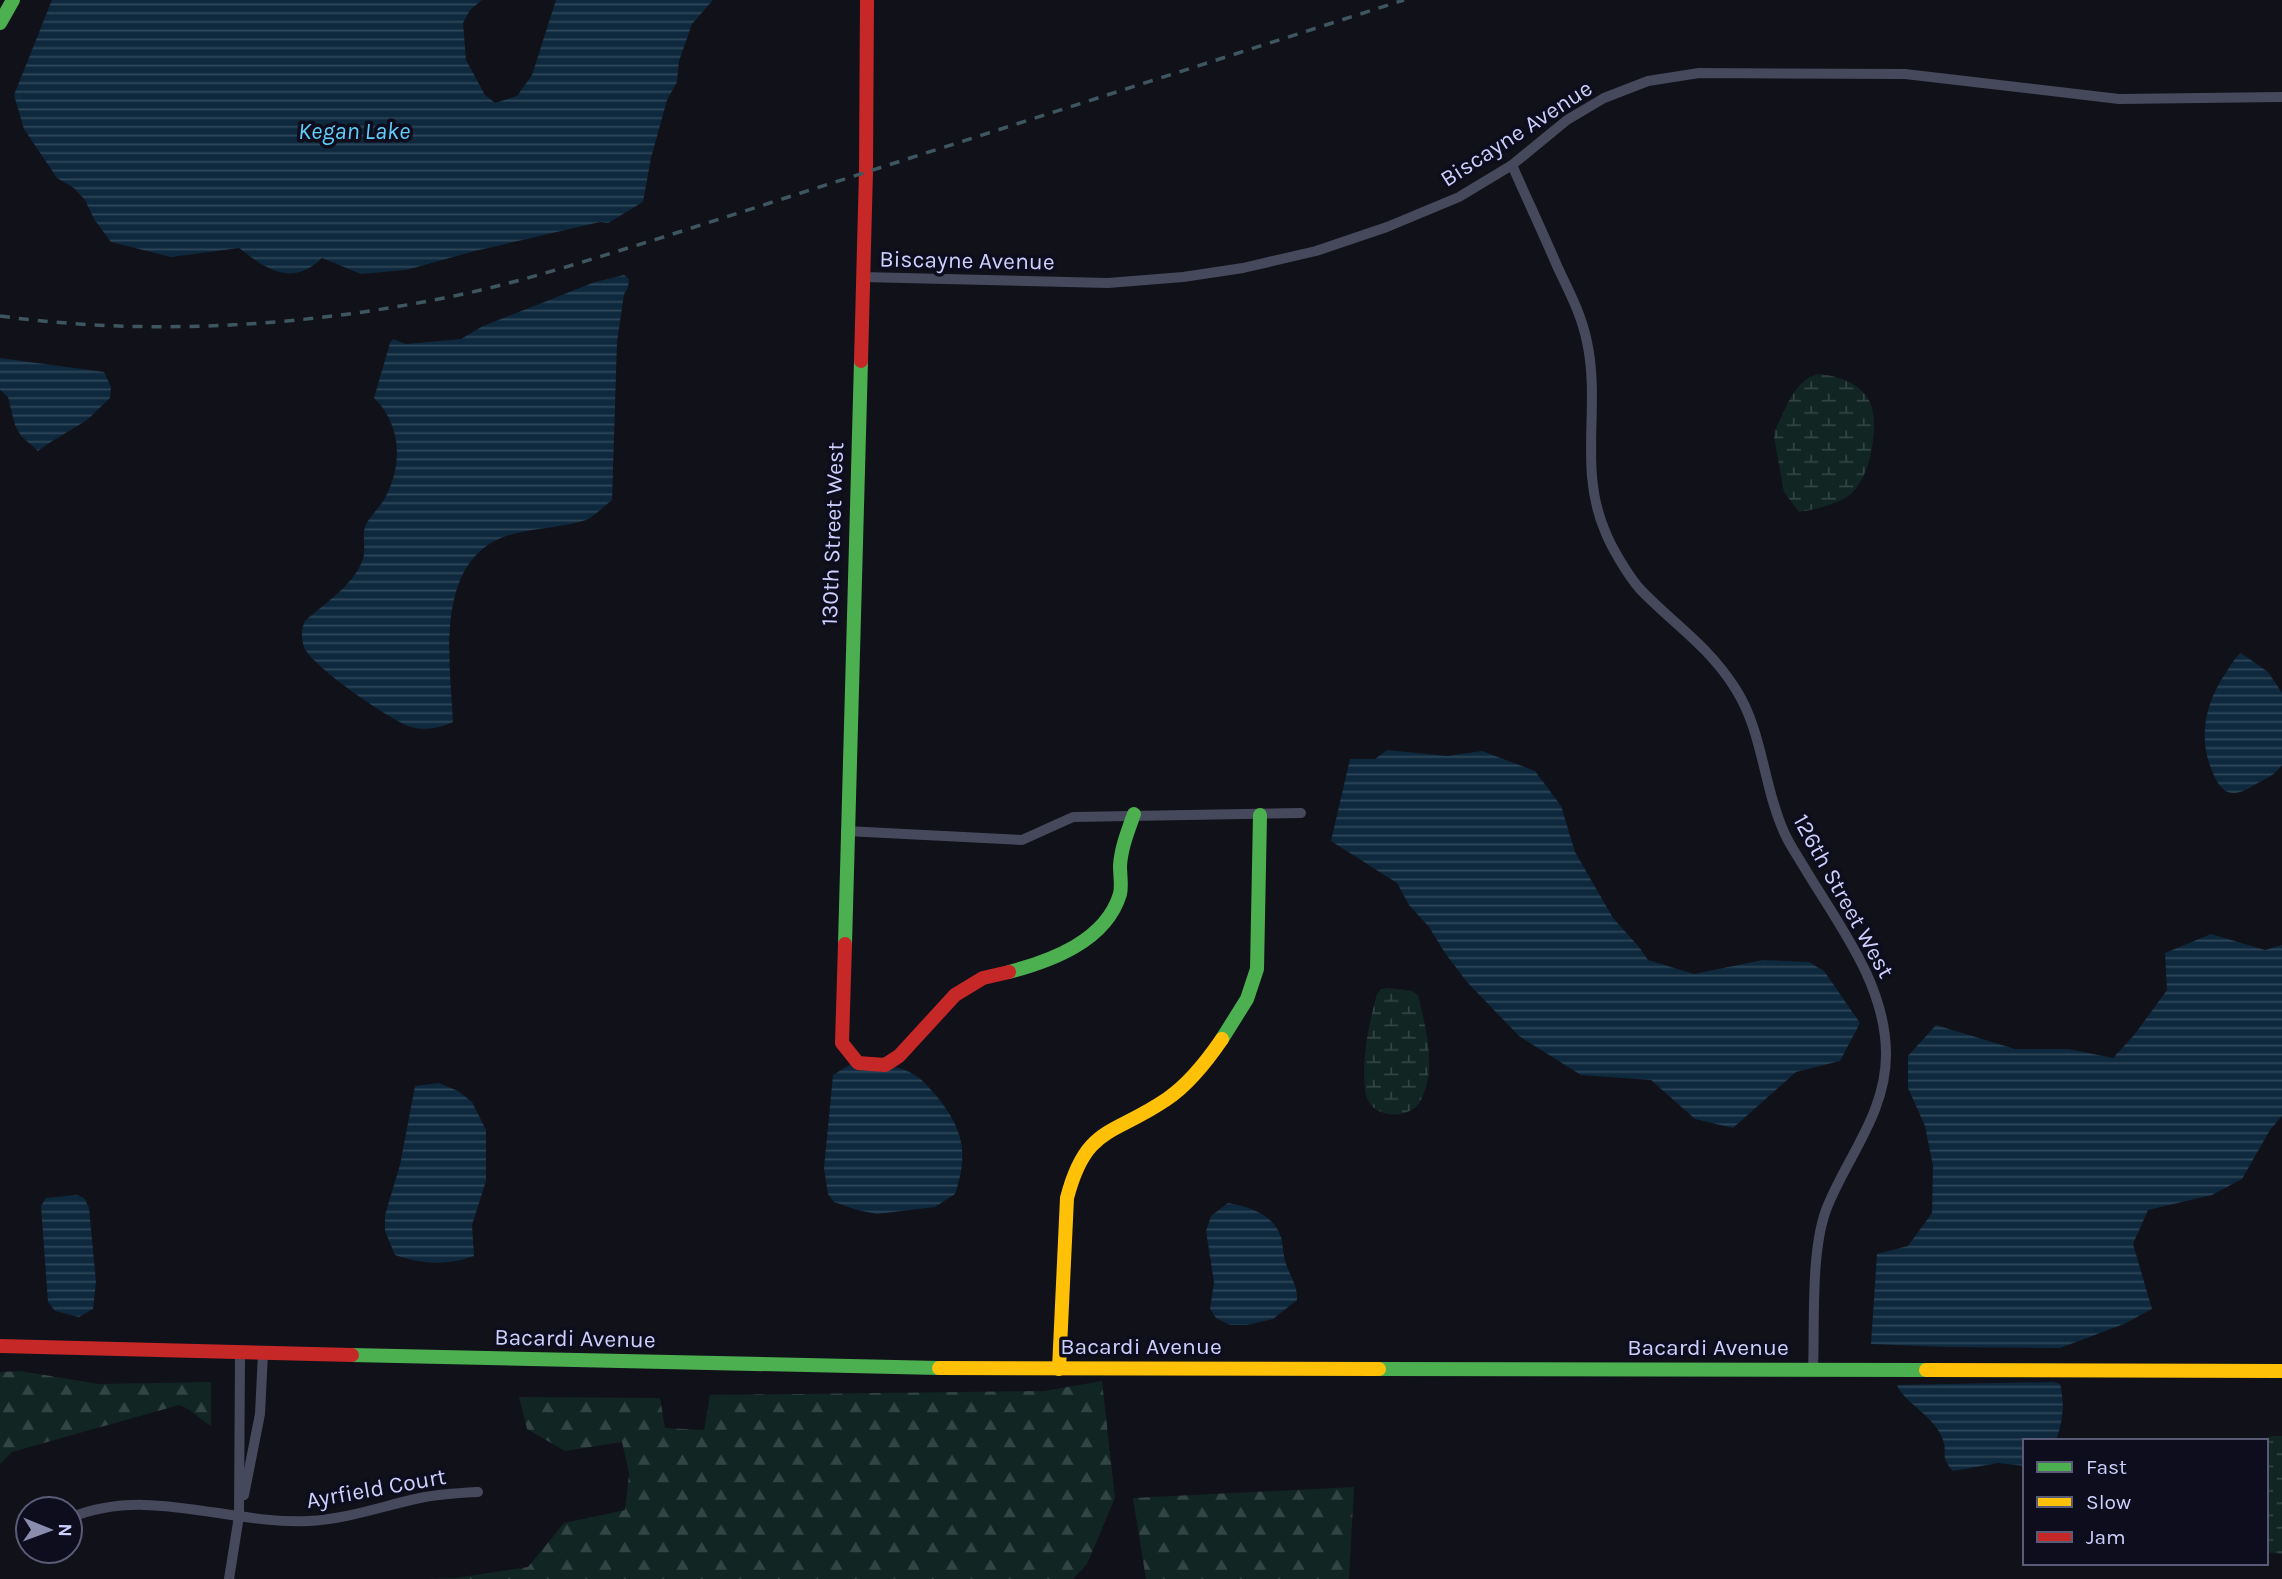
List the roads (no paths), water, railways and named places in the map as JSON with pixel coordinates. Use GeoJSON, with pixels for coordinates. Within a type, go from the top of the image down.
{"type":"FeatureCollection","features":[{"type":"Feature","properties":{"kind":"street"},"geometry":{"type":"LineString","coordinates":[[0,23],[13,0]]}},
{"type":"Feature","properties":{"kind":"street","name":"130th Street West"},"geometry":{"type":"LineString","coordinates":[[867,0],[867,107],[842,1043],[858,1063],[885,1065],[899,1056],[964,987],[983,978],[1040,964],[1084,941],[1105,922],[1120,893],[1123,851],[1134,814]]}},
{"type":"Feature","properties":{"kind":"street","name":"Biscayne Avenue"},"geometry":{"type":"LineString","coordinates":[[862,277],[1108,283],[1183,277],[1243,268],[1316,251],[1387,227],[1459,197],[1512,165],[1567,120],[1604,98],[1648,81],[1699,73],[1905,74],[2119,99],[2282,97]]}},
{"type":"Feature","properties":{"kind":"street","name":"126th Street West"},"geometry":{"type":"LineString","coordinates":[[1512,165],[1576,307],[1587,340],[1594,386],[1590,474],[1595,504],[1605,534],[1637,586],[1704,648],[1736,690],[1753,727],[1770,795],[1784,833],[1866,971],[1881,1010],[1886,1054],[1880,1097],[1870,1125],[1827,1206],[1818,1238],[1813,1370]]}},
{"type":"Feature","properties":{"kind":"street"},"geometry":{"type":"LineString","coordinates":[[846,831],[1022,841],[1073,817],[1301,813]]}},
{"type":"Feature","properties":{"kind":"street"},"geometry":{"type":"LineString","coordinates":[[1059,1369],[1067,1198],[1071,1174],[1082,1153],[1098,1137],[1167,1099],[1191,1080],[1244,1008],[1255,982],[1259,957],[1260,815]]}},
{"type":"Feature","properties":{"kind":"street","name":"Bacardi Avenue"},"geometry":{"type":"LineString","coordinates":[[0,1346],[828,1368],[2282,1371]]}},
{"type":"Feature","properties":{"kind":"street"},"geometry":{"type":"LineString","coordinates":[[239,1516],[240,1353]]}},
{"type":"Feature","properties":{"kind":"street"},"geometry":{"type":"LineString","coordinates":[[229,1579],[260,1414],[262,1353]]}},
{"type":"Feature","properties":{"kind":"street","name":"Ayrfield Court"},"geometry":{"type":"LineString","coordinates":[[84,1512],[115,1506],[149,1504],[289,1521],[327,1520],[420,1498],[478,1492]]}},
{"type":"Feature","properties":{"kind":"water","name":"Kegan Lake"},"geometry":{"type":"Polygon","coordinates":[[[52,0],[482,0],[470,10],[463,23],[466,60],[485,95],[495,103],[517,96],[532,75],[556,0],[713,0],[692,24],[679,61],[677,82],[667,100],[651,158],[643,202],[608,223],[600,222],[475,251],[406,270],[361,274],[322,258],[311,267],[290,273],[270,268],[239,248],[171,257],[111,242],[94,219],[85,200],[74,188],[57,178],[24,129],[14,95],[52,0]]]}},
{"type":"Feature","properties":{"kind":"water"},"geometry":{"type":"Polygon","coordinates":[[[624,275],[629,279],[624,294],[617,342],[612,500],[586,520],[517,533],[490,544],[471,562],[459,584],[452,611],[450,668],[453,722],[427,729],[401,723],[352,692],[320,666],[304,647],[302,636],[305,621],[338,593],[359,568],[364,555],[365,527],[384,500],[395,470],[397,457],[394,432],[383,408],[374,398],[390,343],[393,339],[406,344],[461,339],[483,326],[595,282],[624,275]]]}},
{"type":"Feature","properties":{"kind":"water"},"geometry":{"type":"Polygon","coordinates":[[[0,358],[104,372],[111,387],[110,398],[87,420],[38,451],[21,436],[15,425],[8,397],[0,390],[0,358]]]}},
{"type":"Feature","properties":{"kind":"water"},"geometry":{"type":"Polygon","coordinates":[[[2241,653],[2268,672],[2282,693],[2282,765],[2267,778],[2235,793],[2224,790],[2212,771],[2205,746],[2205,733],[2208,709],[2218,685],[2241,653]]]}},
{"type":"Feature","properties":{"kind":"water"},"geometry":{"type":"Polygon","coordinates":[[[1387,750],[1447,756],[1482,751],[1535,771],[1561,806],[1575,852],[1613,918],[1648,960],[1694,974],[1763,960],[1809,962],[1824,971],[1860,1023],[1840,1061],[1796,1072],[1733,1128],[1695,1119],[1651,1080],[1581,1075],[1519,1036],[1467,982],[1429,927],[1409,905],[1397,883],[1331,841],[1350,759],[1375,759],[1387,750]]]}},
{"type":"Feature","properties":{"kind":"water"},"geometry":{"type":"Polygon","coordinates":[[[2211,934],[2265,950],[2282,945],[2282,1116],[2270,1130],[2242,1179],[2212,1195],[2148,1210],[2133,1244],[2152,1309],[2124,1324],[2060,1348],[1871,1344],[1877,1254],[1908,1246],[1932,1213],[1933,1166],[1925,1126],[1908,1088],[1908,1056],[1936,1025],[2015,1049],[2068,1049],[2113,1058],[2135,1034],[2167,990],[2165,953],[2211,934]]]}},
{"type":"Feature","properties":{"kind":"water"},"geometry":{"type":"Polygon","coordinates":[[[851,1064],[905,1070],[919,1078],[938,1098],[953,1120],[961,1143],[962,1166],[955,1194],[935,1207],[877,1214],[834,1202],[828,1194],[824,1168],[833,1075],[851,1064]]]}},
{"type":"Feature","properties":{"kind":"water"},"geometry":{"type":"Polygon","coordinates":[[[439,1083],[458,1091],[472,1102],[486,1130],[486,1181],[472,1225],[474,1256],[434,1263],[395,1255],[385,1231],[385,1215],[400,1165],[415,1086],[439,1083]]]}},
{"type":"Feature","properties":{"kind":"water"},"geometry":{"type":"Polygon","coordinates":[[[77,1195],[84,1198],[89,1208],[96,1282],[93,1309],[79,1317],[55,1311],[48,1302],[41,1206],[46,1198],[77,1195]]]}},
{"type":"Feature","properties":{"kind":"water"},"geometry":{"type":"Polygon","coordinates":[[[1228,1203],[1252,1209],[1267,1217],[1281,1237],[1297,1300],[1273,1319],[1247,1325],[1230,1325],[1216,1318],[1210,1309],[1214,1282],[1206,1231],[1211,1216],[1228,1203]]]}},
{"type":"Feature","properties":{"kind":"water"},"geometry":{"type":"Polygon","coordinates":[[[2053,1382],[2060,1384],[2062,1419],[2057,1439],[2023,1439],[2023,1466],[1998,1463],[1953,1471],[1945,1458],[1939,1431],[1906,1398],[1897,1385],[2053,1382]]]}},
{"type":"Feature","properties":{"kind":"railway"},"geometry":{"type":"LineString","coordinates":[[0,316],[111,326],[223,325],[334,316],[471,292],[550,272],[654,240],[1404,0]]}}]}
